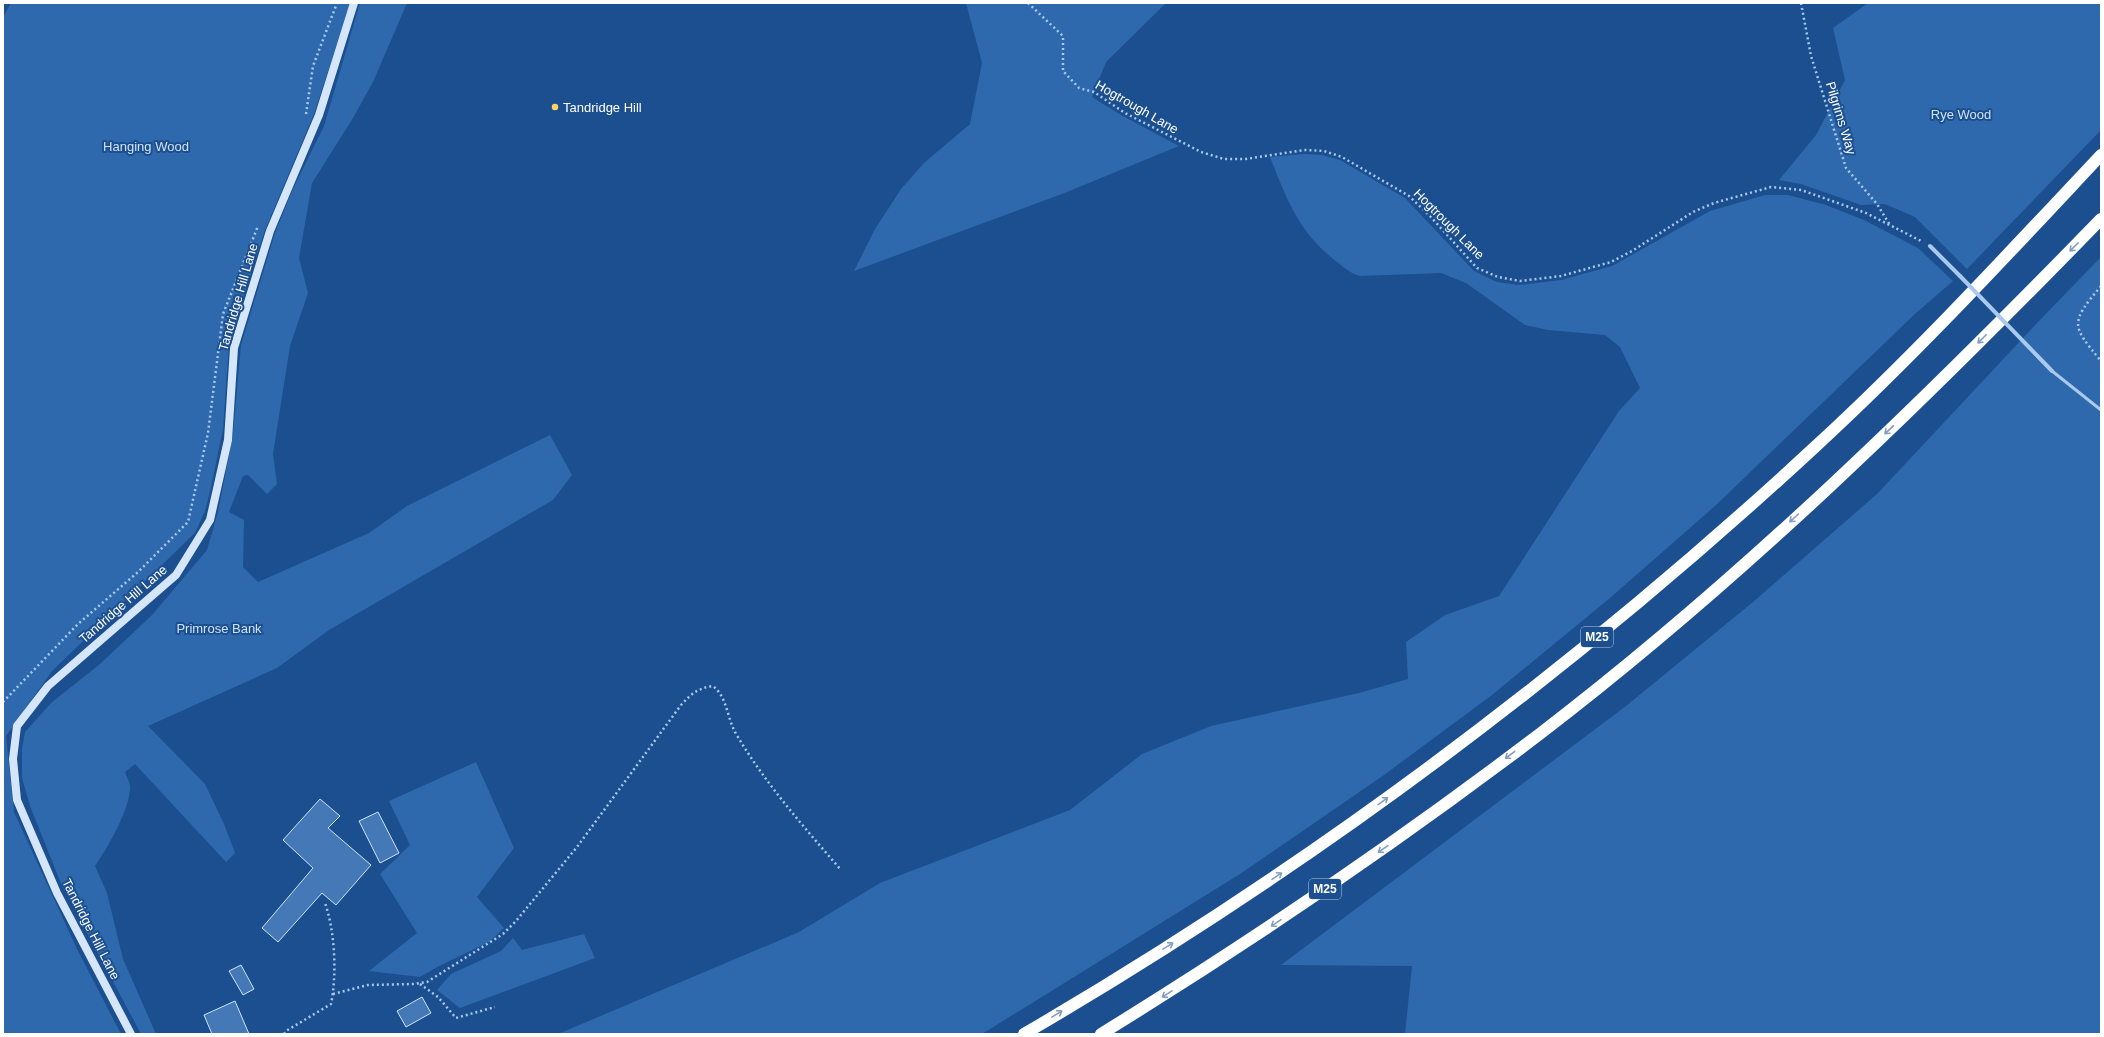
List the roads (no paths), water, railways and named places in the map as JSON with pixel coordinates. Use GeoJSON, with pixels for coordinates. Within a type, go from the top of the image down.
{"type":"FeatureCollection","features":[{"type":"Feature","properties":{"kind":"highway","name":"M25"},"geometry":{"type":"LineString","coordinates":[[1024,1034],[1183,937],[1338,834],[1484,727],[1620,619],[1818,444],[1936,327],[2101,156]]}},
{"type":"Feature","properties":{"kind":"highway","name":"M25"},"geometry":{"type":"LineString","coordinates":[[1101,1034],[1207,969],[1332,884],[1470,785],[1591,692],[1711,592],[1836,479],[1966,356],[2101,219]]}},
{"type":"Feature","properties":{"kind":"street","name":"Tandridge Hill Lane"},"geometry":{"type":"LineString","coordinates":[[131,1034],[57,893],[17,800],[13,759],[17,726],[48,686],[176,575],[210,520],[228,440],[234,348],[270,231],[319,115],[354,3]]}},
{"type":"Feature","properties":{"kind":"street"},"geometry":{"type":"LineString","coordinates":[[1930,246],[2052,371]]}},
{"type":"Feature","properties":{"kind":"lane"},"geometry":{"type":"LineString","coordinates":[[2052,371],[2101,410]]}},
{"type":"Feature","properties":{"kind":"place","name":"Tandridge Hill"},"geometry":{"type":"Point","coordinates":[555,107]}},
{"type":"Feature","properties":{"kind":"park label","name":"Rye Wood"},"geometry":{"type":"Point","coordinates":[1961,114]}},
{"type":"Feature","properties":{"kind":"park label","name":"Hanging Wood"},"geometry":{"type":"Point","coordinates":[146,146]}},
{"type":"Feature","properties":{"kind":"park label","name":"Primrose Bank"},"geometry":{"type":"Point","coordinates":[219,628]}}]}
